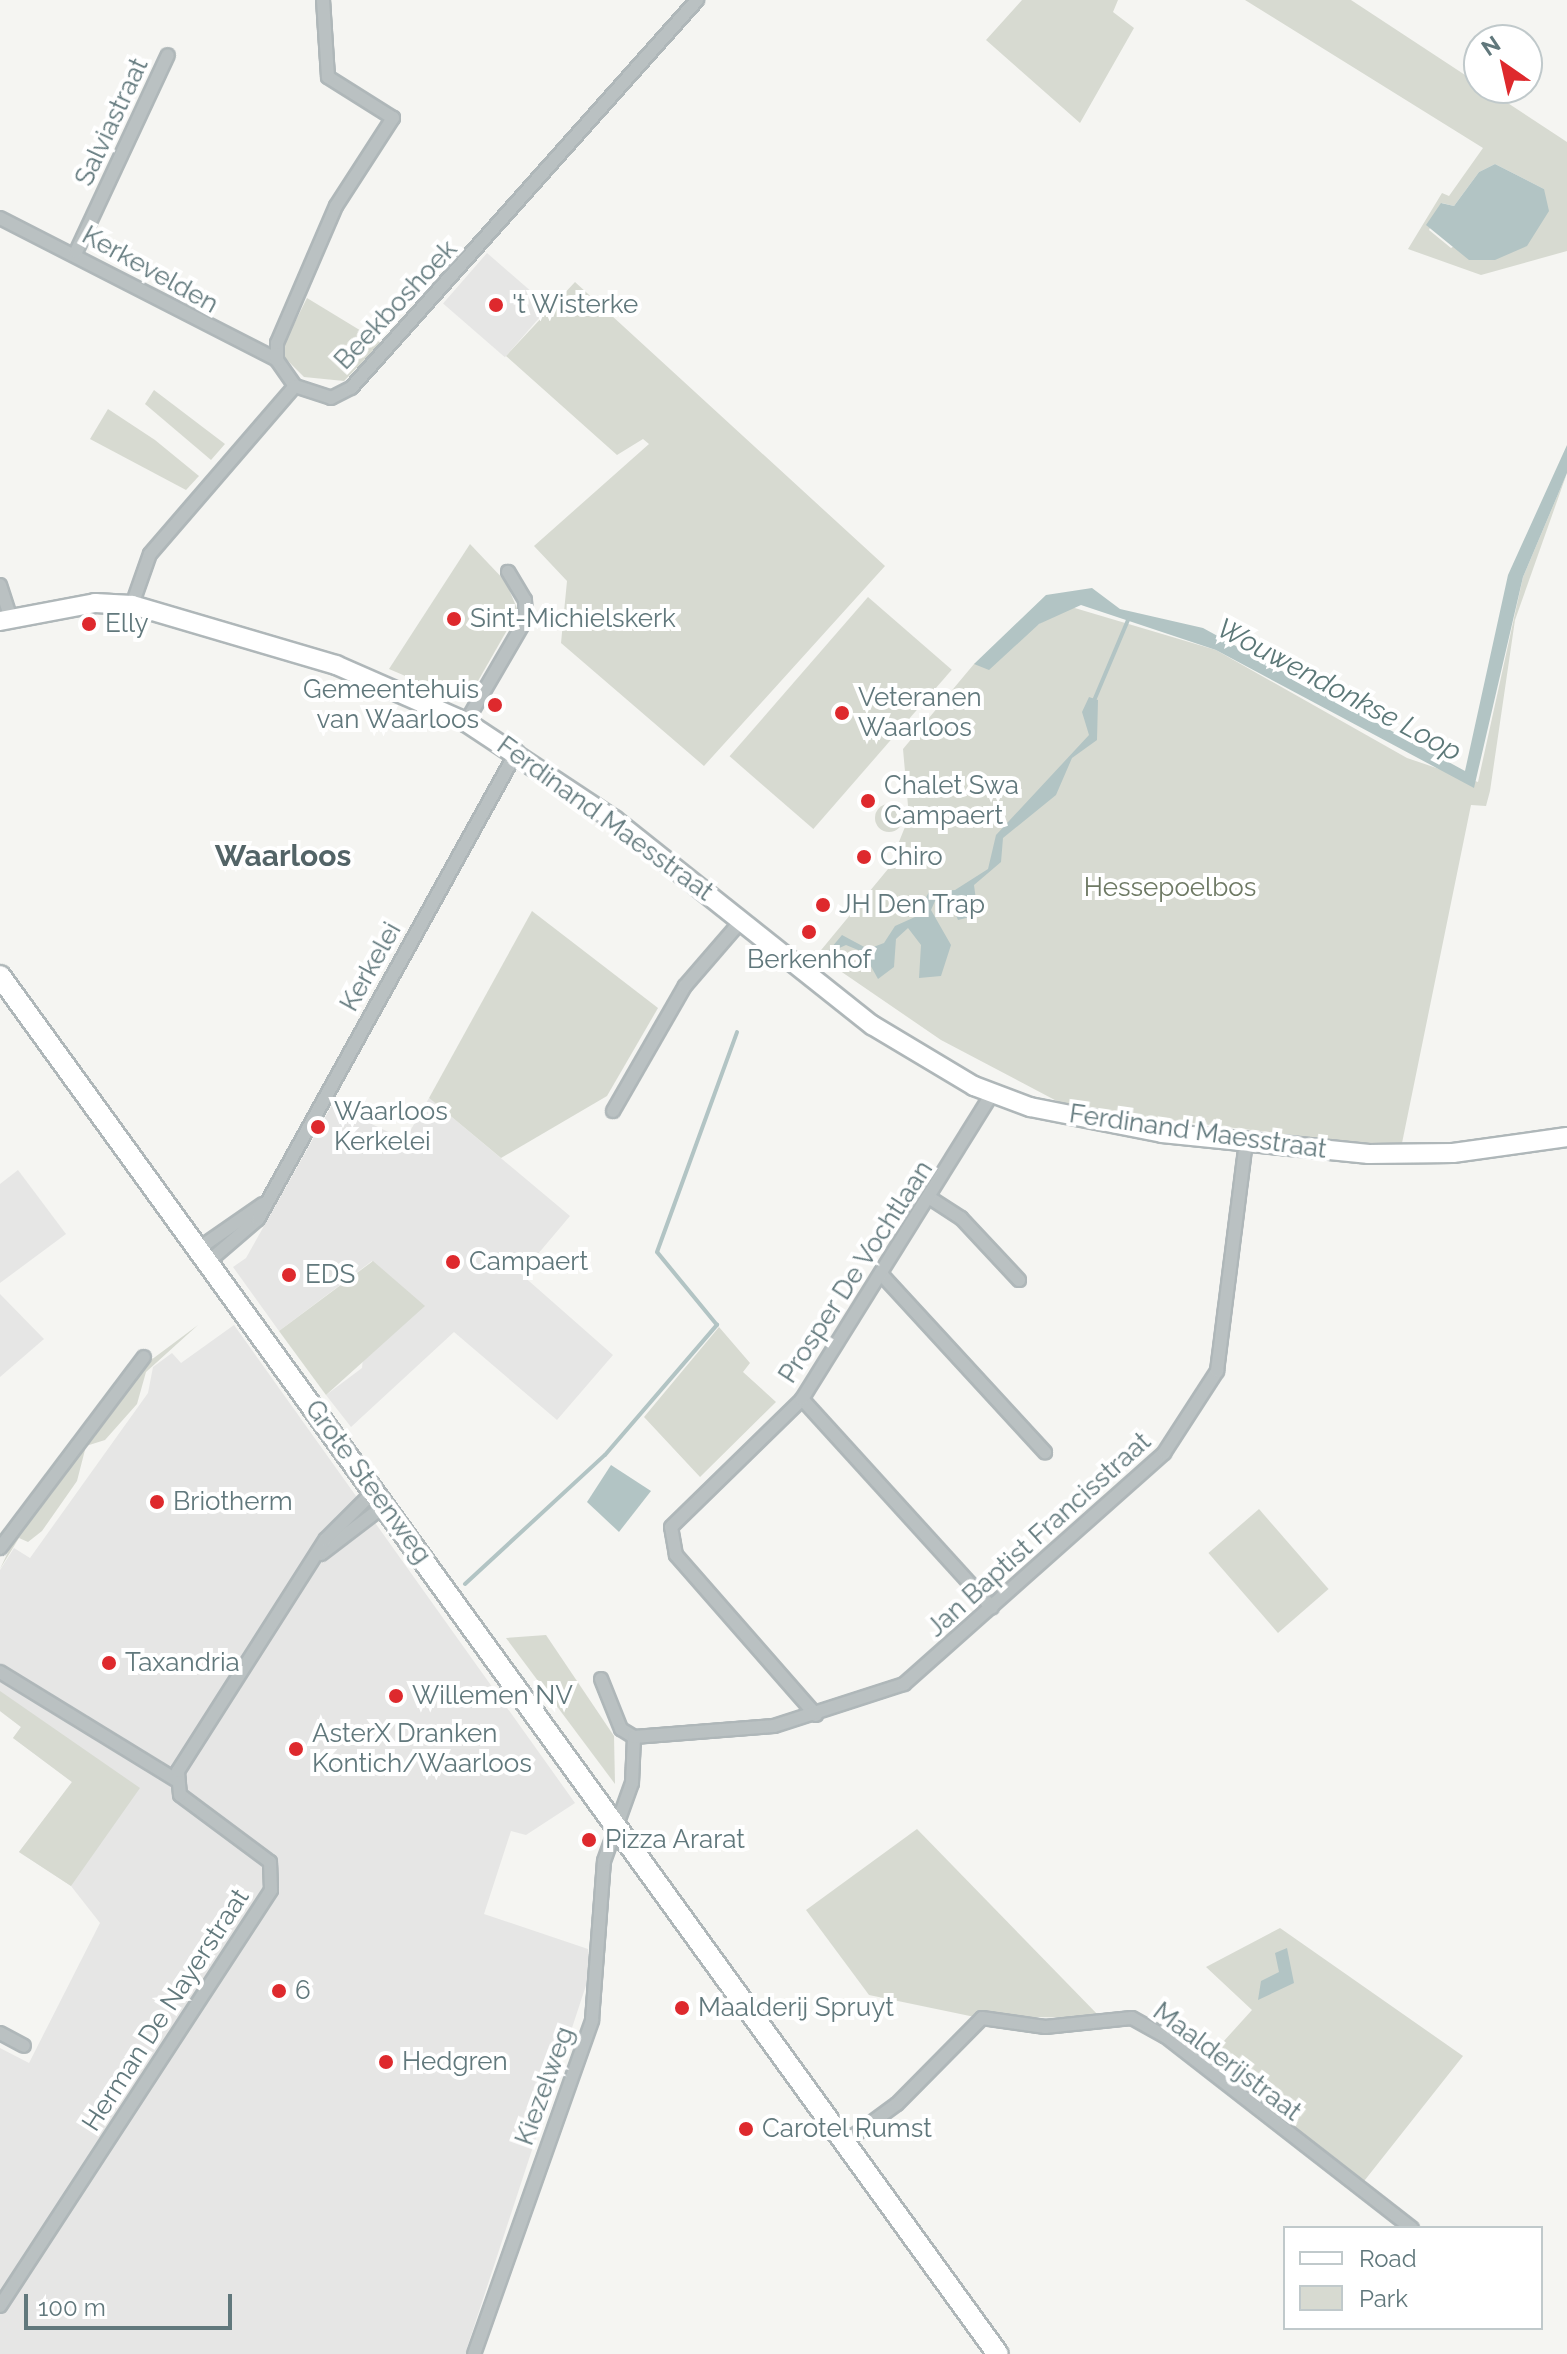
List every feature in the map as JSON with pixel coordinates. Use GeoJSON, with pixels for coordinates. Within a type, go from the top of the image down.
{"type":"FeatureCollection","features":[{"type":"Feature","properties":{"kind":"main road","name":"Grote Steenweg"},"geometry":{"type":"LineString","coordinates":[[0,976],[998,2354]]}},
{"type":"Feature","properties":{"kind":"street"},"geometry":{"type":"LineString","coordinates":[[132,605],[150,554],[295,386],[277,360],[316,245],[393,118],[328,77],[323,0]]}},
{"type":"Feature","properties":{"kind":"street","name":"Beekboshoek"},"geometry":{"type":"LineString","coordinates":[[295,386],[331,398],[351,388],[697,0]]}},
{"type":"Feature","properties":{"kind":"street","name":"Salviastraat"},"geometry":{"type":"LineString","coordinates":[[76,252],[168,55]]}},
{"type":"Feature","properties":{"kind":"street","name":"Kerkevelden"},"geometry":{"type":"LineString","coordinates":[[0,218],[76,252],[277,360]]}},
{"type":"Feature","properties":{"kind":"street"},"geometry":{"type":"LineString","coordinates":[[466,722],[526,619],[525,600],[508,572]]}},
{"type":"Feature","properties":{"kind":"street"},"geometry":{"type":"LineString","coordinates":[[0,585],[5,620]]}},
{"type":"Feature","properties":{"kind":"street","name":"Ferdinand Maesstraat"},"geometry":{"type":"LineString","coordinates":[[5,620],[95,603],[132,605],[323,660],[466,722],[517,751],[742,920],[872,1025],[992,1094],[1094,1123],[1246,1142],[1411,1155],[1567,1137]]}},
{"type":"Feature","properties":{"kind":"street","name":"Kerkelei"},"geometry":{"type":"LineString","coordinates":[[203,1256],[258,1219],[263,1204],[517,751]]}},
{"type":"Feature","properties":{"kind":"street"},"geometry":{"type":"LineString","coordinates":[[613,1111],[685,986],[742,920]]}},
{"type":"Feature","properties":{"kind":"street","name":"Prosper De Vochtlaan"},"geometry":{"type":"LineString","coordinates":[[816,1715],[669,1541],[681,1513],[802,1399],[992,1094]]}},
{"type":"Feature","properties":{"kind":"street","name":"Jan Baptist Francisstraat"},"geometry":{"type":"LineString","coordinates":[[634,1737],[774,1726],[816,1715],[912,1679],[1164,1453],[1212,1388],[1246,1142]]}},
{"type":"Feature","properties":{"kind":"street"},"geometry":{"type":"LineString","coordinates":[[930,1198],[961,1218],[1019,1280]]}},
{"type":"Feature","properties":{"kind":"street"},"geometry":{"type":"LineString","coordinates":[[882,1275],[1045,1452]]}},
{"type":"Feature","properties":{"kind":"street"},"geometry":{"type":"LineString","coordinates":[[0,1548],[144,1357]]}},
{"type":"Feature","properties":{"kind":"street"},"geometry":{"type":"LineString","coordinates":[[802,1399],[992,1608]]}},
{"type":"Feature","properties":{"kind":"street"},"geometry":{"type":"LineString","coordinates":[[0,1672],[176,1780],[181,1761],[315,1558],[379,1498]]}},
{"type":"Feature","properties":{"kind":"street"},"geometry":{"type":"LineString","coordinates":[[601,1679],[621,1729],[634,1737],[632,1783],[614,1823]]}},
{"type":"Feature","properties":{"kind":"street","name":"Herman De Nayerstraat"},"geometry":{"type":"LineString","coordinates":[[0,2306],[271,1890],[270,1862],[191,1805],[176,1780]]}},
{"type":"Feature","properties":{"kind":"street","name":"Kiezelweg"},"geometry":{"type":"LineString","coordinates":[[474,2354],[592,2020],[604,1861],[614,1823]]}},
{"type":"Feature","properties":{"kind":"street","name":"Maalderijstraat"},"geometry":{"type":"LineString","coordinates":[[845,2142],[897,2104],[982,2018],[1045,2027],[1132,2018],[1165,2036],[1409,2226]]}},
{"type":"Feature","properties":{"kind":"street"},"geometry":{"type":"LineString","coordinates":[[0,2033],[24,2046]]}},
{"type":"Feature","properties":{"kind":"shaded area"},"geometry":{"type":"Polygon","coordinates":[[[1495,164],[1544,189],[1549,211],[1527,246],[1495,260],[1469,260],[1426,225],[1441,203],[1454,206],[1479,172],[1495,164]]]}},
{"type":"Feature","properties":{"kind":"shaded area","name":"'t Wisterke"},"geometry":{"type":"Polygon","coordinates":[[[487,253],[549,307],[505,357],[443,304],[487,253]]]}},
{"type":"Feature","properties":{"kind":"shaded area"},"geometry":{"type":"Polygon","coordinates":[[[1567,445],[1567,473],[1523,577],[1474,788],[1216,650],[1081,605],[1039,624],[989,670],[974,664],[1046,595],[1092,588],[1120,609],[1203,628],[1465,771],[1508,575],[1567,445]]]}},
{"type":"Feature","properties":{"kind":"shaded area"},"geometry":{"type":"Polygon","coordinates":[[[1089,697],[1098,700],[1097,740],[1072,758],[1056,795],[1003,838],[1001,862],[974,885],[978,915],[958,920],[948,897],[935,901],[931,910],[951,945],[941,976],[919,978],[921,945],[908,928],[896,939],[894,967],[878,979],[863,952],[846,945],[826,954],[842,935],[868,949],[884,943],[895,926],[915,917],[929,892],[955,890],[988,869],[996,835],[1089,735],[1082,712],[1089,697]]]}},
{"type":"Feature","properties":{"kind":"shaded area"},"geometry":{"type":"Polygon","coordinates":[[[429,1098],[570,1216],[521,1274],[613,1355],[557,1420],[454,1332],[351,1427],[326,1395],[362,1368],[372,1261],[279,1331],[233,1267],[246,1258],[332,1105],[405,1140],[429,1098]]]}},
{"type":"Feature","properties":{"kind":"shaded area"},"geometry":{"type":"Polygon","coordinates":[[[18,1170],[66,1234],[0,1283],[0,1184],[18,1170]]]}},
{"type":"Feature","properties":{"kind":"shaded area"},"geometry":{"type":"Polygon","coordinates":[[[0,1294],[44,1339],[0,1377],[0,1294]]]}},
{"type":"Feature","properties":{"kind":"shaded area"},"geometry":{"type":"Polygon","coordinates":[[[234,1325],[575,1803],[526,1835],[511,1831],[484,1914],[588,1949],[591,1970],[465,2354],[0,2354],[0,2048],[29,2063],[100,1923],[71,1886],[19,1852],[72,1782],[13,1738],[21,1727],[0,1711],[0,1570],[14,1548],[30,1558],[148,1393],[153,1367],[172,1353],[181,1363],[234,1325]]]}},
{"type":"Feature","properties":{"kind":"shaded area"},"geometry":{"type":"Polygon","coordinates":[[[611,1465],[651,1491],[619,1532],[587,1502],[611,1465]]]}},
{"type":"Feature","properties":{"kind":"shaded area"},"geometry":{"type":"Polygon","coordinates":[[[1287,1948],[1294,1983],[1258,2000],[1261,1981],[1279,1972],[1275,1953],[1287,1948]]]}},
{"type":"Feature","properties":{"kind":"green space"},"geometry":{"type":"Polygon","coordinates":[[[1022,0],[1118,0],[1113,12],[1134,28],[1080,123],[986,40],[1022,0]]]}},
{"type":"Feature","properties":{"kind":"green space"},"geometry":{"type":"Polygon","coordinates":[[[1245,0],[1351,0],[1463,74],[1463,104],[1509,104],[1567,142],[1567,251],[1481,275],[1408,249],[1442,193],[1449,196],[1483,148],[1245,0]],[[1495,164],[1479,172],[1454,206],[1442,203],[1429,230],[1451,248],[1544,189],[1495,164]]]}},
{"type":"Feature","properties":{"kind":"green space"},"geometry":{"type":"Polygon","coordinates":[[[575,282],[885,566],[704,766],[561,643],[567,581],[534,546],[649,444],[643,439],[617,455],[506,356],[575,282]]]}},
{"type":"Feature","properties":{"kind":"green space"},"geometry":{"type":"Polygon","coordinates":[[[307,298],[381,343],[344,381],[304,377],[285,358],[284,344],[307,298]]]}},
{"type":"Feature","properties":{"kind":"green space"},"geometry":{"type":"Polygon","coordinates":[[[154,390],[225,444],[211,460],[145,404],[154,390]]]}},
{"type":"Feature","properties":{"kind":"green space"},"geometry":{"type":"Polygon","coordinates":[[[108,409],[155,440],[199,476],[186,490],[90,439],[108,409]]]}},
{"type":"Feature","properties":{"kind":"green space","name":"Hessepoelbos"},"geometry":{"type":"Polygon","coordinates":[[[1567,473],[1515,620],[1490,791],[1486,806],[1471,805],[1401,1148],[1070,1108],[941,1040],[817,955],[888,869],[909,817],[903,749],[974,664],[1068,606],[1216,650],[1407,758],[1478,782],[1523,577],[1567,473]]]}},
{"type":"Feature","properties":{"kind":"green space"},"geometry":{"type":"Polygon","coordinates":[[[470,544],[506,582],[518,611],[466,702],[389,669],[470,544]]]}},
{"type":"Feature","properties":{"kind":"green space","name":"Veteranen Waarloos"},"geometry":{"type":"Polygon","coordinates":[[[868,597],[952,670],[813,829],[730,756],[868,597]]]}},
{"type":"Feature","properties":{"kind":"green space"},"geometry":{"type":"Polygon","coordinates":[[[889,804],[899,808],[903,818],[899,828],[889,832],[879,828],[875,818],[879,808],[889,804]]]}},
{"type":"Feature","properties":{"kind":"green space"},"geometry":{"type":"Polygon","coordinates":[[[532,911],[658,1008],[607,1096],[501,1158],[429,1098],[532,911]]]}},
{"type":"Feature","properties":{"kind":"green space"},"geometry":{"type":"Polygon","coordinates":[[[373,1261],[425,1306],[326,1395],[279,1331],[373,1261]]]}},
{"type":"Feature","properties":{"kind":"green space"},"geometry":{"type":"Polygon","coordinates":[[[198,1325],[146,1372],[137,1404],[105,1440],[86,1446],[77,1481],[42,1531],[28,1542],[19,1538],[0,1569],[17,1533],[147,1363],[198,1325]]]}},
{"type":"Feature","properties":{"kind":"green space"},"geometry":{"type":"Polygon","coordinates":[[[719,1327],[750,1363],[743,1372],[776,1402],[700,1477],[644,1417],[719,1327]]]}},
{"type":"Feature","properties":{"kind":"green space"},"geometry":{"type":"Polygon","coordinates":[[[1259,1509],[1329,1589],[1278,1633],[1208,1553],[1259,1509]]]}},
{"type":"Feature","properties":{"kind":"green space"},"geometry":{"type":"Polygon","coordinates":[[[546,1635],[614,1736],[615,1784],[506,1638],[546,1635]]]}},
{"type":"Feature","properties":{"kind":"green space"},"geometry":{"type":"Polygon","coordinates":[[[0,1691],[140,1788],[71,1886],[19,1852],[72,1782],[13,1738],[21,1727],[0,1711],[0,1691]]]}},
{"type":"Feature","properties":{"kind":"green space"},"geometry":{"type":"Polygon","coordinates":[[[917,1829],[1101,2018],[970,2016],[869,1995],[806,1910],[917,1829]]]}},
{"type":"Feature","properties":{"kind":"green space"},"geometry":{"type":"Polygon","coordinates":[[[1280,1928],[1463,2056],[1361,2185],[1204,2063],[1252,2010],[1206,1967],[1280,1928]]]}},
{"type":"Feature","properties":{"kind":"waterway","name":"Wouwendonkse Loop"},"geometry":{"type":"LineString","coordinates":[[1093,703],[1128,620]]}},
{"type":"Feature","properties":{"kind":"waterway","name":"Wouwendonkse Loop"},"geometry":{"type":"LineString","coordinates":[[465,1584],[605,1455],[717,1325],[657,1252],[737,1032]]}},
{"type":"Feature","properties":{"kind":"place","name":"'t Wisterke"},"geometry":{"type":"Point","coordinates":[496,305]}},
{"type":"Feature","properties":{"kind":"place","name":"Sint-Michielskerk"},"geometry":{"type":"Point","coordinates":[454,619]}},
{"type":"Feature","properties":{"kind":"place","name":"Elly"},"geometry":{"type":"Point","coordinates":[89,624]}},
{"type":"Feature","properties":{"kind":"place","name":"Gemeentehuis van Waarloos"},"geometry":{"type":"Point","coordinates":[495,705]}},
{"type":"Feature","properties":{"kind":"place","name":"Veteranen Waarloos"},"geometry":{"type":"Point","coordinates":[842,713]}},
{"type":"Feature","properties":{"kind":"place","name":"Chalet Swa Campaert"},"geometry":{"type":"Point","coordinates":[868,801]}},
{"type":"Feature","properties":{"kind":"place","name":"Chiro"},"geometry":{"type":"Point","coordinates":[864,857]}},
{"type":"Feature","properties":{"kind":"place","name":"JH Den Trap"},"geometry":{"type":"Point","coordinates":[823,905]}},
{"type":"Feature","properties":{"kind":"place","name":"Berkenhof"},"geometry":{"type":"Point","coordinates":[809,932]}},
{"type":"Feature","properties":{"kind":"place","name":"Waarloos Kerkelei"},"geometry":{"type":"Point","coordinates":[318,1127]}},
{"type":"Feature","properties":{"kind":"place","name":"Campaert"},"geometry":{"type":"Point","coordinates":[453,1262]}},
{"type":"Feature","properties":{"kind":"place","name":"EDS"},"geometry":{"type":"Point","coordinates":[289,1275]}},
{"type":"Feature","properties":{"kind":"place","name":"Briotherm"},"geometry":{"type":"Point","coordinates":[157,1502]}},
{"type":"Feature","properties":{"kind":"place","name":"Taxandria"},"geometry":{"type":"Point","coordinates":[109,1663]}},
{"type":"Feature","properties":{"kind":"place","name":"Willemen NV"},"geometry":{"type":"Point","coordinates":[396,1696]}},
{"type":"Feature","properties":{"kind":"place","name":"AsterX Dranken Kontich/Waarloos"},"geometry":{"type":"Point","coordinates":[296,1749]}},
{"type":"Feature","properties":{"kind":"place","name":"Pizza Ararat"},"geometry":{"type":"Point","coordinates":[589,1840]}},
{"type":"Feature","properties":{"kind":"place","name":"6"},"geometry":{"type":"Point","coordinates":[279,1991]}},
{"type":"Feature","properties":{"kind":"place","name":"Maalderij Spruyt"},"geometry":{"type":"Point","coordinates":[682,2008]}},
{"type":"Feature","properties":{"kind":"place","name":"Hedgren"},"geometry":{"type":"Point","coordinates":[386,2062]}},
{"type":"Feature","properties":{"kind":"place","name":"Carotel Rumst"},"geometry":{"type":"Point","coordinates":[746,2129]}},
{"type":"Feature","properties":{"kind":"district","name":"Waarloos"},"geometry":{"type":"Point","coordinates":[283,856]}}]}
